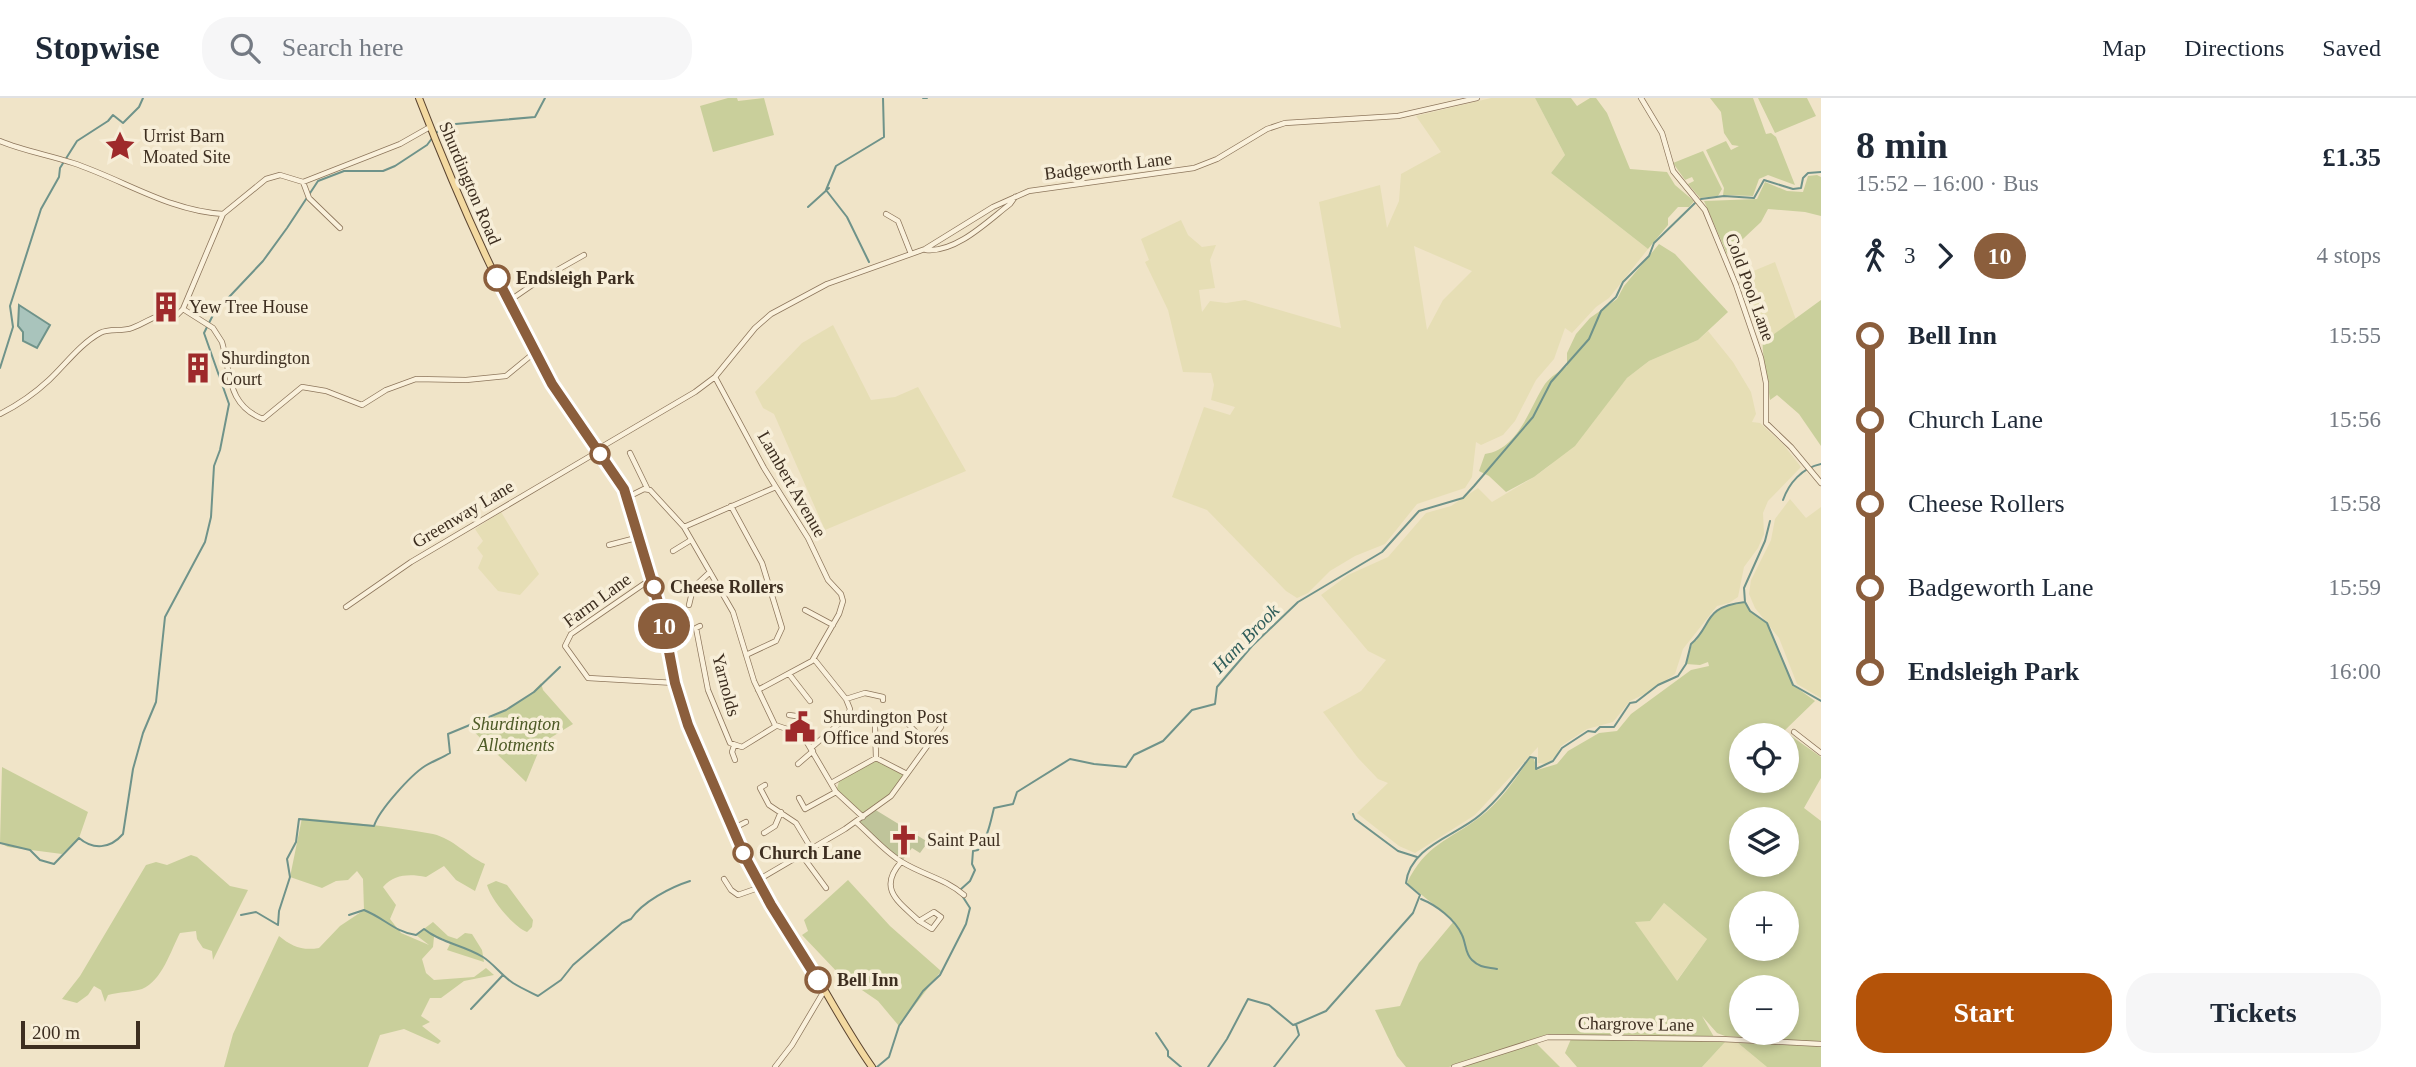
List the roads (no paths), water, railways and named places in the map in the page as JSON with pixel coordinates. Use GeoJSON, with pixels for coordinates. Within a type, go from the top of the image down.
{"type":"FeatureCollection","features":[{"type":"Feature","properties":{"kind":"main road","name":"Shurdington Road"},"geometry":{"type":"LineString","coordinates":[[419,98],[480,245],[535,352],[567,408],[628,498],[688,725],[732,829],[759,884],[872,1067]]}},
{"type":"Feature","properties":{"kind":"street","name":"Badgeworth Lane"},"geometry":{"type":"LineString","coordinates":[[598,450],[670,409],[715,377],[755,328],[771,314],[834,281],[925,249],[1016,196],[1041,187],[1194,168],[1217,159],[1267,129],[1285,123],[1398,116],[1476,98]]}},
{"type":"Feature","properties":{"kind":"street","name":"Cold Pool Lane"},"geometry":{"type":"LineString","coordinates":[[1641,98],[1661,133],[1677,178],[1705,210],[1736,285],[1761,358],[1766,383],[1766,423],[1791,447],[1821,483]]}},
{"type":"Feature","properties":{"kind":"street"},"geometry":{"type":"LineString","coordinates":[[0,414],[48,381],[80,348],[104,331],[129,329],[152,316],[177,315],[183,309],[223,214],[270,177],[293,177],[303,181],[400,144],[430,127]]}},
{"type":"Feature","properties":{"kind":"street"},"geometry":{"type":"LineString","coordinates":[[0,141],[84,167],[172,204],[201,212],[223,214]]}},
{"type":"Feature","properties":{"kind":"street"},"geometry":{"type":"LineString","coordinates":[[303,181],[312,201],[340,228]]}},
{"type":"Feature","properties":{"kind":"street"},"geometry":{"type":"LineString","coordinates":[[925,249],[934,250],[964,237],[1010,204],[1016,196]]}},
{"type":"Feature","properties":{"kind":"street"},"geometry":{"type":"LineString","coordinates":[[886,214],[898,221],[911,254]]}},
{"type":"Feature","properties":{"kind":"street"},"geometry":{"type":"LineString","coordinates":[[509,301],[584,255]]}},
{"type":"Feature","properties":{"kind":"street"},"geometry":{"type":"LineString","coordinates":[[183,309],[218,333],[238,402],[247,412],[263,419],[302,387],[326,391],[362,405],[386,390],[416,379],[506,376],[535,352]]}},
{"type":"Feature","properties":{"kind":"street","name":"Lambert Avenue"},"geometry":{"type":"LineString","coordinates":[[715,377],[776,487],[808,538],[828,580],[841,594],[843,604],[833,625]]}},
{"type":"Feature","properties":{"kind":"street","name":"Greenway Lane"},"geometry":{"type":"LineString","coordinates":[[346,607],[412,561],[598,450]]}},
{"type":"Feature","properties":{"kind":"street"},"geometry":{"type":"LineString","coordinates":[[631,453],[647,489],[684,527],[736,616],[758,690],[776,726],[802,734]]}},
{"type":"Feature","properties":{"kind":"street"},"geometry":{"type":"LineString","coordinates":[[684,527],[776,487]]}},
{"type":"Feature","properties":{"kind":"street"},"geometry":{"type":"LineString","coordinates":[[628,498],[647,489]]}},
{"type":"Feature","properties":{"kind":"street"},"geometry":{"type":"LineString","coordinates":[[731,506],[762,563],[781,626],[781,636],[775,642],[746,655]]}},
{"type":"Feature","properties":{"kind":"street"},"geometry":{"type":"LineString","coordinates":[[609,545],[640,537]]}},
{"type":"Feature","properties":{"kind":"street"},"geometry":{"type":"LineString","coordinates":[[673,551],[691,540]]}},
{"type":"Feature","properties":{"kind":"street"},"geometry":{"type":"LineString","coordinates":[[689,605],[693,588],[710,572]]}},
{"type":"Feature","properties":{"kind":"street","name":"Farm Lane"},"geometry":{"type":"LineString","coordinates":[[651,579],[571,634],[565,646],[588,678],[675,683]]}},
{"type":"Feature","properties":{"kind":"street"},"geometry":{"type":"LineString","coordinates":[[758,690],[814,659],[833,625],[805,610]]}},
{"type":"Feature","properties":{"kind":"street","name":"Yarnolds"},"geometry":{"type":"LineString","coordinates":[[696,628],[713,705],[734,747],[732,752],[735,760]]}},
{"type":"Feature","properties":{"kind":"street"},"geometry":{"type":"LineString","coordinates":[[797,764],[847,717],[850,707],[814,659]]}},
{"type":"Feature","properties":{"kind":"street"},"geometry":{"type":"LineString","coordinates":[[789,674],[810,701]]}},
{"type":"Feature","properties":{"kind":"street"},"geometry":{"type":"LineString","coordinates":[[846,699],[865,693],[884,697]]}},
{"type":"Feature","properties":{"kind":"street"},"geometry":{"type":"LineString","coordinates":[[789,715],[803,717],[802,734],[836,792],[863,817]]}},
{"type":"Feature","properties":{"kind":"street"},"geometry":{"type":"LineString","coordinates":[[904,720],[928,744]]}},
{"type":"Feature","properties":{"kind":"street"},"geometry":{"type":"LineString","coordinates":[[734,747],[744,746],[776,726]]}},
{"type":"Feature","properties":{"kind":"street"},"geometry":{"type":"LineString","coordinates":[[875,726],[876,758]]}},
{"type":"Feature","properties":{"kind":"street"},"geometry":{"type":"LineString","coordinates":[[724,879],[730,890],[738,895],[856,822],[891,796],[941,727]]}},
{"type":"Feature","properties":{"kind":"street"},"geometry":{"type":"LineString","coordinates":[[1799,736],[1821,753]]}},
{"type":"Feature","properties":{"kind":"street"},"geometry":{"type":"LineString","coordinates":[[831,783],[876,758]]}},
{"type":"Feature","properties":{"kind":"street"},"geometry":{"type":"LineString","coordinates":[[876,758],[907,774]]}},
{"type":"Feature","properties":{"kind":"street"},"geometry":{"type":"LineString","coordinates":[[760,788],[769,805],[793,819],[811,848]]}},
{"type":"Feature","properties":{"kind":"street"},"geometry":{"type":"LineString","coordinates":[[799,798],[805,809],[836,792]]}},
{"type":"Feature","properties":{"kind":"street"},"geometry":{"type":"LineString","coordinates":[[764,833],[775,826],[781,813]]}},
{"type":"Feature","properties":{"kind":"street"},"geometry":{"type":"LineString","coordinates":[[732,829],[746,822]]}},
{"type":"Feature","properties":{"kind":"street"},"geometry":{"type":"LineString","coordinates":[[856,822],[901,862],[936,881],[949,882],[964,895]]}},
{"type":"Feature","properties":{"kind":"street"},"geometry":{"type":"LineString","coordinates":[[801,854],[826,888]]}},
{"type":"Feature","properties":{"kind":"street"},"geometry":{"type":"LineString","coordinates":[[901,862],[892,874],[892,892],[919,921],[932,929],[942,919],[934,912],[919,921]]}},
{"type":"Feature","properties":{"kind":"street"},"geometry":{"type":"LineString","coordinates":[[775,1067],[792,1045],[824,991]]}},
{"type":"Feature","properties":{"kind":"street","name":"Chargrove Lane"},"geometry":{"type":"LineString","coordinates":[[1454,1067],[1548,1037],[1721,1039],[1821,1044]]}},
{"type":"Feature","properties":{"kind":"water"},"geometry":{"type":"Polygon","coordinates":[[[19,305],[50,325],[37,348],[23,341],[23,332],[18,326],[19,305]]]}},
{"type":"Feature","properties":{"kind":"waterway"},"geometry":{"type":"LineString","coordinates":[[0,368],[13,327],[10,306],[41,209],[59,177],[60,168],[77,141],[113,115],[123,123],[139,107],[143,98]]}},
{"type":"Feature","properties":{"kind":"waterway"},"geometry":{"type":"LineString","coordinates":[[436,133],[444,125],[535,117],[545,98]]}},
{"type":"Feature","properties":{"kind":"waterway"},"geometry":{"type":"LineString","coordinates":[[869,262],[847,217],[826,190],[836,166],[884,137],[883,98]]}},
{"type":"Feature","properties":{"kind":"waterway"},"geometry":{"type":"LineString","coordinates":[[0,843],[30,850],[40,860],[54,864],[79,838],[90,845],[101,846],[113,843],[123,834],[133,769],[143,733],[156,702],[165,617],[205,542],[211,517],[214,466],[229,404],[204,333],[214,313],[263,261],[318,181],[344,171],[383,171],[427,145],[433,137]]}},
{"type":"Feature","properties":{"kind":"waterway","name":"Ham Brook"},"geometry":{"type":"LineString","coordinates":[[1701,199],[1724,196],[1754,198],[1764,180],[1793,189],[1801,188],[1803,178],[1808,173],[1821,172]]}},
{"type":"Feature","properties":{"kind":"waterway"},"geometry":{"type":"LineString","coordinates":[[808,207],[829,188]]}},
{"type":"Feature","properties":{"kind":"waterway","name":"Ham Brook"},"geometry":{"type":"LineString","coordinates":[[960,890],[970,881],[975,870],[972,864],[973,851],[978,850],[984,840],[994,808],[1013,804],[1017,792],[1070,759],[1126,767],[1134,755],[1163,741],[1192,710],[1215,704],[1217,687],[1252,646],[1298,602],[1382,552],[1419,511],[1463,498],[1533,417],[1551,382],[1589,339],[1601,311],[1616,297],[1623,282],[1649,256],[1654,243],[1695,203]]}},
{"type":"Feature","properties":{"kind":"waterway"},"geometry":{"type":"LineString","coordinates":[[1783,500],[1797,477],[1821,464]]}},
{"type":"Feature","properties":{"kind":"waterway"},"geometry":{"type":"LineString","coordinates":[[1770,521],[1765,541],[1744,588],[1745,602],[1750,611],[1767,623],[1793,685],[1821,701]]}},
{"type":"Feature","properties":{"kind":"waterway"},"geometry":{"type":"LineString","coordinates":[[1274,1067],[1299,1035],[1296,1024],[1326,1011],[1413,913],[1420,895],[1406,883],[1409,870],[1425,851],[1480,815],[1530,757],[1536,758],[1536,769],[1553,761],[1562,748],[1588,731],[1595,732],[1600,727],[1614,727],[1630,703],[1678,676],[1686,664],[1691,644],[1715,612],[1731,604],[1745,602]]}},
{"type":"Feature","properties":{"kind":"waterway"},"geometry":{"type":"LineString","coordinates":[[241,915],[256,912],[278,925],[279,911],[290,877],[287,859],[296,842],[299,819],[374,826],[389,802],[412,777],[425,766],[450,753],[448,734],[506,710],[534,692],[560,667]]}},
{"type":"Feature","properties":{"kind":"waterway"},"geometry":{"type":"LineString","coordinates":[[1353,814],[1355,819],[1398,851],[1417,857]]}},
{"type":"Feature","properties":{"kind":"waterway"},"geometry":{"type":"LineString","coordinates":[[349,915],[364,910],[409,933],[416,935],[424,929],[438,938],[483,957],[513,983],[538,996],[561,980],[573,965],[622,923],[631,919],[649,901],[690,881]]}},
{"type":"Feature","properties":{"kind":"waterway","name":"Ham Brook"},"geometry":{"type":"LineString","coordinates":[[877,1067],[889,1057],[899,1026],[923,991],[940,975],[966,924],[970,908],[961,894]]}},
{"type":"Feature","properties":{"kind":"waterway"},"geometry":{"type":"LineString","coordinates":[[1421,899],[1439,909],[1455,923],[1468,955],[1475,963],[1497,969]]}},
{"type":"Feature","properties":{"kind":"waterway"},"geometry":{"type":"LineString","coordinates":[[471,1009],[503,975]]}},
{"type":"Feature","properties":{"kind":"waterway"},"geometry":{"type":"LineString","coordinates":[[1208,1067],[1227,1039],[1248,999],[1269,1005],[1293,1025],[1296,1024]]}},
{"type":"Feature","properties":{"kind":"waterway"},"geometry":{"type":"LineString","coordinates":[[1156,1033],[1168,1051],[1168,1056],[1181,1067]]}},
{"type":"Feature","properties":{"kind":"place","name":"Urrist Barn Moated Site"},"geometry":{"type":"Point","coordinates":[120,146]}},
{"type":"Feature","properties":{"kind":"place","name":"Endsleigh Park"},"geometry":{"type":"Point","coordinates":[497,278]}},
{"type":"Feature","properties":{"kind":"place","name":"Yew Tree House"},"geometry":{"type":"Point","coordinates":[166,307]}},
{"type":"Feature","properties":{"kind":"place","name":"Shurdington Court"},"geometry":{"type":"Point","coordinates":[198,368]}},
{"type":"Feature","properties":{"kind":"place","name":"Cheese Rollers"},"geometry":{"type":"Point","coordinates":[654,587]}},
{"type":"Feature","properties":{"kind":"place","name":"Shurdington Post Office and Stores"},"geometry":{"type":"Point","coordinates":[800,727]}},
{"type":"Feature","properties":{"kind":"place","name":"Saint Paul"},"geometry":{"type":"Point","coordinates":[904,840]}},
{"type":"Feature","properties":{"kind":"place","name":"Church Lane"},"geometry":{"type":"Point","coordinates":[743,853]}},
{"type":"Feature","properties":{"kind":"place","name":"Bell Inn"},"geometry":{"type":"Point","coordinates":[818,980]}},
{"type":"Feature","properties":{"kind":"park label","name":"Shurdington Allotments"},"geometry":{"type":"Point","coordinates":[516,734]}}]}
